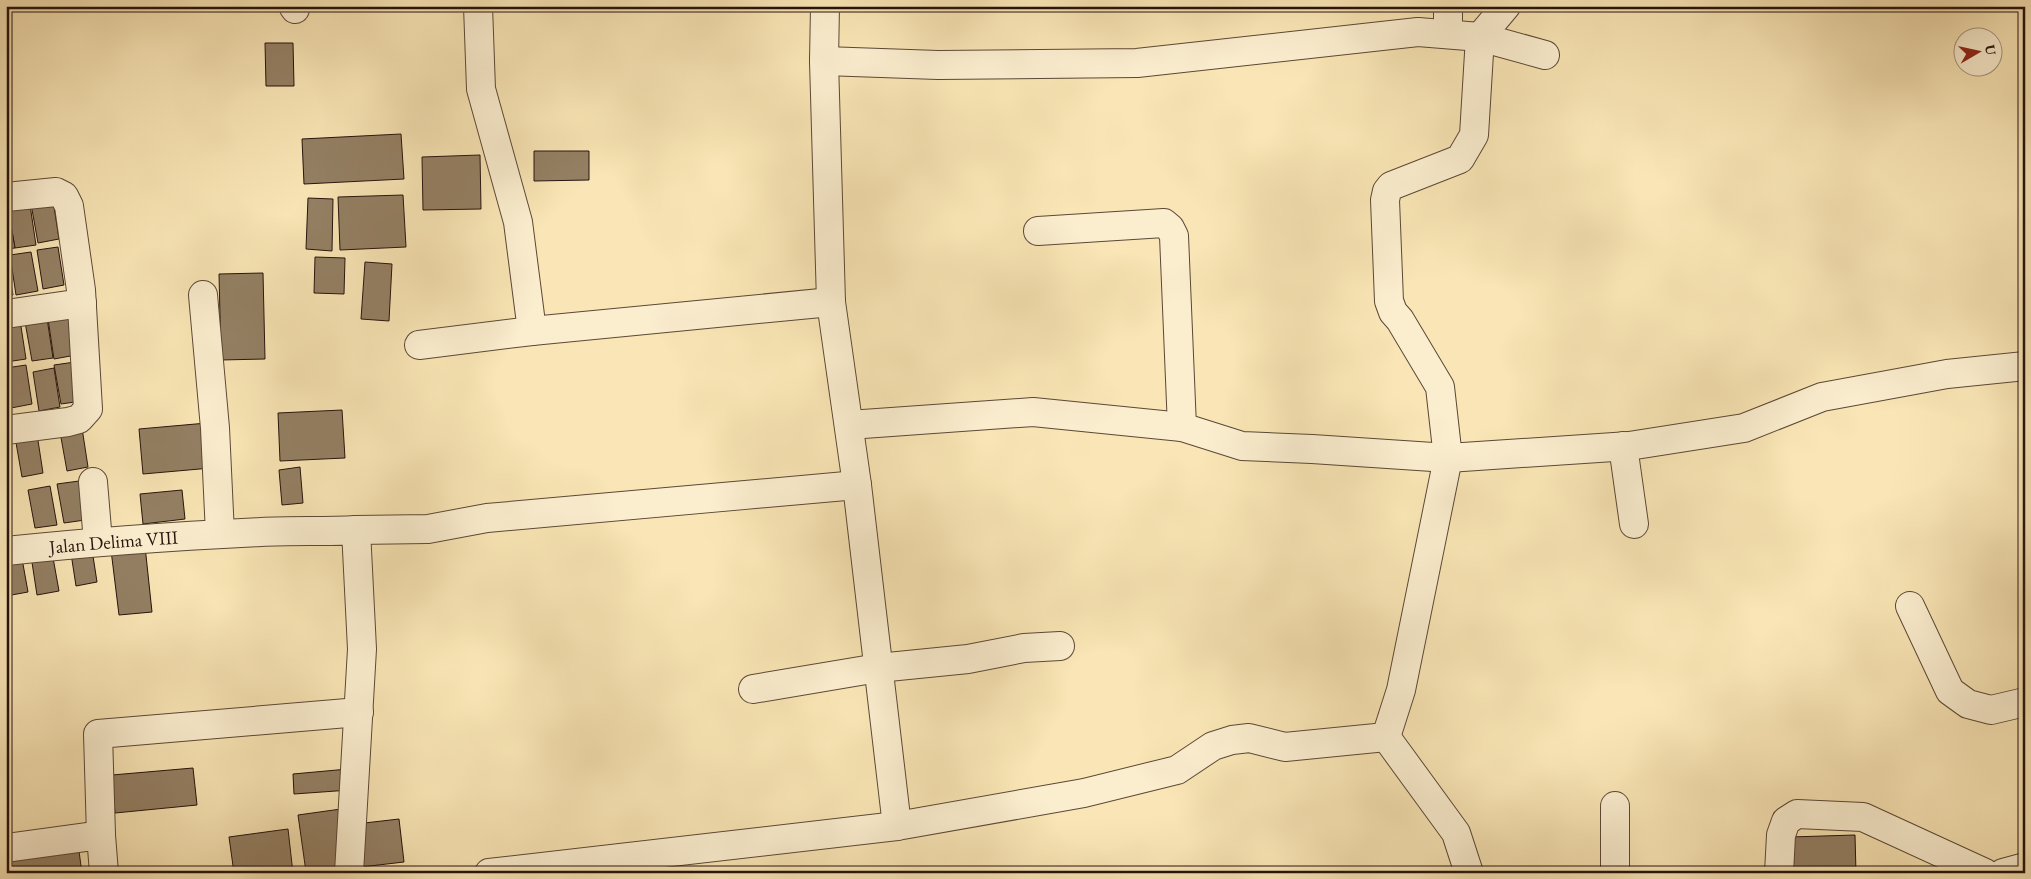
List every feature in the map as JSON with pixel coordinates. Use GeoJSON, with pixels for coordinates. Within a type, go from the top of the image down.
{"type":"FeatureCollection","features":[{"type":"Feature","properties":{"kind":"street"},"geometry":{"type":"LineString","coordinates":[[478,6],[482,90],[518,222],[532,331]]}},
{"type":"Feature","properties":{"kind":"street"},"geometry":{"type":"LineString","coordinates":[[826,6],[824,61],[831,302],[857,486],[897,826]]}},
{"type":"Feature","properties":{"kind":"street"},"geometry":{"type":"LineString","coordinates":[[1448,6],[1448,34]]}},
{"type":"Feature","properties":{"kind":"street"},"geometry":{"type":"LineString","coordinates":[[1386,737],[1401,690],[1448,458],[1440,387],[1400,320],[1393,312],[1389,301],[1385,200],[1387,191],[1391,186],[1460,159],[1474,135],[1480,37],[1506,6]]}},
{"type":"Feature","properties":{"kind":"street"},"geometry":{"type":"LineString","coordinates":[[824,61],[938,66],[1137,63],[1418,32],[1480,37],[1545,55]]}},
{"type":"Feature","properties":{"kind":"street"},"geometry":{"type":"LineString","coordinates":[[6,197],[56,192],[64,196],[69,206],[82,303],[88,409],[79,419],[6,430]]}},
{"type":"Feature","properties":{"kind":"street"},"geometry":{"type":"LineString","coordinates":[[1038,231],[1164,223],[1170,228],[1174,236],[1182,427]]}},
{"type":"Feature","properties":{"kind":"street"},"geometry":{"type":"LineString","coordinates":[[203,295],[215,428],[220,534]]}},
{"type":"Feature","properties":{"kind":"street"},"geometry":{"type":"LineString","coordinates":[[419,345],[532,331],[831,302]]}},
{"type":"Feature","properties":{"kind":"street"},"geometry":{"type":"LineString","coordinates":[[6,314],[82,303]]}},
{"type":"Feature","properties":{"kind":"street"},"geometry":{"type":"LineString","coordinates":[[849,425],[1033,412],[1182,427],[1242,446],[1448,458],[1623,446],[1744,428],[1822,397],[1947,374],[2025,366]]}},
{"type":"Feature","properties":{"kind":"street"},"geometry":{"type":"LineString","coordinates":[[1623,446],[1634,524]]}},
{"type":"Feature","properties":{"kind":"street"},"geometry":{"type":"LineString","coordinates":[[93,482],[98,542]]}},
{"type":"Feature","properties":{"kind":"street","name":"Jalan Delima VIII"},"geometry":{"type":"LineString","coordinates":[[6,551],[98,542],[296,530],[428,529],[487,518],[857,486]]}},
{"type":"Feature","properties":{"kind":"street"},"geometry":{"type":"LineString","coordinates":[[349,873],[362,648],[356,530]]}},
{"type":"Feature","properties":{"kind":"street"},"geometry":{"type":"LineString","coordinates":[[1910,606],[1950,691],[1968,704],[1991,710],[2025,702]]}},
{"type":"Feature","properties":{"kind":"street"},"geometry":{"type":"LineString","coordinates":[[753,689],[878,668],[968,659],[1024,648],[1060,646]]}},
{"type":"Feature","properties":{"kind":"street"},"geometry":{"type":"LineString","coordinates":[[104,873],[98,734],[359,712]]}},
{"type":"Feature","properties":{"kind":"street"},"geometry":{"type":"LineString","coordinates":[[490,873],[897,826],[1084,793],[1177,770],[1213,746],[1232,740],[1249,738],[1285,747],[1386,737]]}},
{"type":"Feature","properties":{"kind":"street"},"geometry":{"type":"LineString","coordinates":[[1386,737],[1456,833],[1469,873]]}},
{"type":"Feature","properties":{"kind":"street"},"geometry":{"type":"LineString","coordinates":[[1615,806],[1615,873]]}},
{"type":"Feature","properties":{"kind":"street"},"geometry":{"type":"LineString","coordinates":[[1779,873],[1780,836],[1786,821],[1797,814],[1863,817],[1985,873]]}},
{"type":"Feature","properties":{"kind":"street"},"geometry":{"type":"LineString","coordinates":[[6,848],[101,836]]}},
{"type":"Feature","properties":{"kind":"street"},"geometry":{"type":"LineString","coordinates":[[2003,873],[2025,867]]}},
{"type":"Feature","properties":{"kind":"building"},"geometry":{"type":"Polygon","coordinates":[[[265,43],[293,43],[294,86],[266,86],[265,43]]]}},
{"type":"Feature","properties":{"kind":"building"},"geometry":{"type":"Polygon","coordinates":[[[401,134],[404,179],[304,184],[302,139],[401,134]]]}},
{"type":"Feature","properties":{"kind":"building"},"geometry":{"type":"Polygon","coordinates":[[[534,151],[589,151],[589,180],[534,181],[534,151]]]}},
{"type":"Feature","properties":{"kind":"building"},"geometry":{"type":"Polygon","coordinates":[[[480,155],[481,209],[423,210],[422,157],[480,155]]]}},
{"type":"Feature","properties":{"kind":"building"},"geometry":{"type":"Polygon","coordinates":[[[403,195],[406,247],[340,250],[338,197],[403,195]]]}},
{"type":"Feature","properties":{"kind":"building"},"geometry":{"type":"Polygon","coordinates":[[[308,198],[333,199],[332,251],[306,249],[308,198]]]}},
{"type":"Feature","properties":{"kind":"building"},"geometry":{"type":"Polygon","coordinates":[[[53,200],[59,239],[38,243],[31,204],[53,200]]]}},
{"type":"Feature","properties":{"kind":"building"},"geometry":{"type":"Polygon","coordinates":[[[30,205],[36,245],[15,248],[8,209],[30,205]]]}},
{"type":"Feature","properties":{"kind":"building"},"geometry":{"type":"Polygon","coordinates":[[[6,209],[8,209],[15,248],[6,249],[6,209]]]}},
{"type":"Feature","properties":{"kind":"building"},"geometry":{"type":"Polygon","coordinates":[[[58,247],[64,285],[43,289],[37,250],[58,247]]]}},
{"type":"Feature","properties":{"kind":"building"},"geometry":{"type":"Polygon","coordinates":[[[31,252],[38,291],[16,295],[10,255],[31,252]]]}},
{"type":"Feature","properties":{"kind":"building"},"geometry":{"type":"Polygon","coordinates":[[[6,257],[13,295],[6,296],[6,257]]]}},
{"type":"Feature","properties":{"kind":"building"},"geometry":{"type":"Polygon","coordinates":[[[315,257],[345,258],[344,294],[314,293],[315,257]]]}},
{"type":"Feature","properties":{"kind":"building"},"geometry":{"type":"Polygon","coordinates":[[[365,262],[392,264],[389,321],[361,319],[365,262]]]}},
{"type":"Feature","properties":{"kind":"building"},"geometry":{"type":"Polygon","coordinates":[[[263,273],[265,359],[221,360],[219,274],[263,273]]]}},
{"type":"Feature","properties":{"kind":"building"},"geometry":{"type":"Polygon","coordinates":[[[69,316],[76,355],[54,359],[48,319],[69,316]]]}},
{"type":"Feature","properties":{"kind":"building"},"geometry":{"type":"Polygon","coordinates":[[[47,318],[53,358],[32,361],[25,322],[47,318]]]}},
{"type":"Feature","properties":{"kind":"building"},"geometry":{"type":"Polygon","coordinates":[[[20,320],[26,359],[6,362],[6,322],[20,320]]]}},
{"type":"Feature","properties":{"kind":"building"},"geometry":{"type":"Polygon","coordinates":[[[75,362],[82,401],[61,404],[54,365],[75,362]]]}},
{"type":"Feature","properties":{"kind":"building"},"geometry":{"type":"Polygon","coordinates":[[[26,365],[32,404],[11,408],[6,382],[6,368],[26,365]]]}},
{"type":"Feature","properties":{"kind":"building"},"geometry":{"type":"Polygon","coordinates":[[[54,368],[60,407],[39,411],[33,372],[54,368]]]}},
{"type":"Feature","properties":{"kind":"building"},"geometry":{"type":"Polygon","coordinates":[[[342,410],[345,458],[280,461],[278,413],[342,410]]]}},
{"type":"Feature","properties":{"kind":"building"},"geometry":{"type":"Polygon","coordinates":[[[207,423],[211,468],[143,474],[139,429],[207,423]]]}},
{"type":"Feature","properties":{"kind":"building"},"geometry":{"type":"Polygon","coordinates":[[[82,428],[88,467],[67,471],[60,432],[82,428]]]}},
{"type":"Feature","properties":{"kind":"building"},"geometry":{"type":"Polygon","coordinates":[[[37,434],[43,473],[22,477],[15,437],[37,434]]]}},
{"type":"Feature","properties":{"kind":"building"},"geometry":{"type":"Polygon","coordinates":[[[6,445],[11,476],[6,477],[6,445]]]}},
{"type":"Feature","properties":{"kind":"building"},"geometry":{"type":"Polygon","coordinates":[[[300,467],[303,503],[282,505],[279,470],[300,467]]]}},
{"type":"Feature","properties":{"kind":"building"},"geometry":{"type":"Polygon","coordinates":[[[79,481],[85,520],[64,523],[57,484],[79,481]]]}},
{"type":"Feature","properties":{"kind":"building"},"geometry":{"type":"Polygon","coordinates":[[[50,486],[57,525],[35,528],[28,490],[50,486]]]}},
{"type":"Feature","properties":{"kind":"building"},"geometry":{"type":"Polygon","coordinates":[[[182,490],[185,519],[143,524],[140,494],[182,490]]]}},
{"type":"Feature","properties":{"kind":"building"},"geometry":{"type":"Polygon","coordinates":[[[91,543],[97,582],[76,586],[70,547],[91,543]]]}},
{"type":"Feature","properties":{"kind":"building"},"geometry":{"type":"Polygon","coordinates":[[[145,546],[152,612],[119,615],[111,550],[145,546]]]}},
{"type":"Feature","properties":{"kind":"building"},"geometry":{"type":"Polygon","coordinates":[[[52,552],[59,591],[37,595],[31,556],[52,552]]]}},
{"type":"Feature","properties":{"kind":"building"},"geometry":{"type":"Polygon","coordinates":[[[21,553],[28,592],[6,596],[6,556],[21,553]]]}},
{"type":"Feature","properties":{"kind":"building"},"geometry":{"type":"Polygon","coordinates":[[[193,768],[197,805],[115,813],[112,775],[193,768]]]}},
{"type":"Feature","properties":{"kind":"building"},"geometry":{"type":"Polygon","coordinates":[[[348,769],[350,790],[294,794],[293,774],[348,769]]]}},
{"type":"Feature","properties":{"kind":"building"},"geometry":{"type":"Polygon","coordinates":[[[341,809],[349,866],[306,872],[298,815],[341,809]]]}},
{"type":"Feature","properties":{"kind":"building"},"geometry":{"type":"Polygon","coordinates":[[[399,819],[404,862],[361,867],[356,824],[399,819]]]}},
{"type":"Feature","properties":{"kind":"building"},"geometry":{"type":"Polygon","coordinates":[[[288,829],[293,873],[234,873],[229,837],[288,829]]]}},
{"type":"Feature","properties":{"kind":"building"},"geometry":{"type":"Polygon","coordinates":[[[1855,835],[1856,873],[1791,873],[1790,837],[1855,835]]]}},
{"type":"Feature","properties":{"kind":"building"},"geometry":{"type":"Polygon","coordinates":[[[78,844],[82,873],[9,873],[6,853],[78,844]]]}}]}
